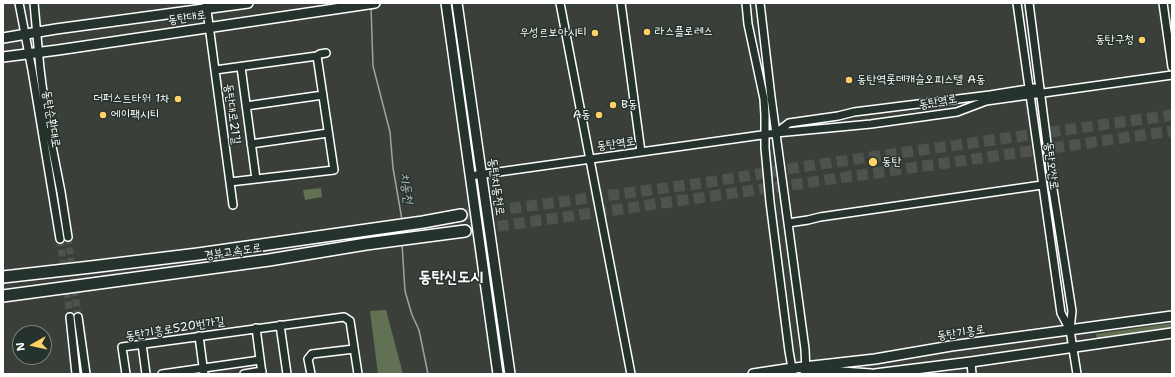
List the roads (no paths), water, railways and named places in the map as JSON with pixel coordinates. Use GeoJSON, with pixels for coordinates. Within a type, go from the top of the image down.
{"type":"FeatureCollection","features":[{"type":"Feature","properties":{"kind":"highway","name":"경부고속도로"},"geometry":{"type":"LineString","coordinates":[[3,277],[198,254],[461,216]]}},
{"type":"Feature","properties":{"kind":"highway","name":"경부고속도로"},"geometry":{"type":"LineString","coordinates":[[3,296],[269,260],[366,244],[465,231]]}},
{"type":"Feature","properties":{"kind":"main road","name":"동탄대로"},"geometry":{"type":"LineString","coordinates":[[3,38],[206,6],[248,3]]}},
{"type":"Feature","properties":{"kind":"main road","name":"동탄대로"},"geometry":{"type":"LineString","coordinates":[[3,57],[375,3]]}},
{"type":"Feature","properties":{"kind":"main road","name":"동탄치동천로"},"geometry":{"type":"LineString","coordinates":[[446,3],[498,374]]}},
{"type":"Feature","properties":{"kind":"main road","name":"동탄치동천로"},"geometry":{"type":"LineString","coordinates":[[457,3],[510,374]]}},
{"type":"Feature","properties":{"kind":"main road","name":"동탄기흥로"},"geometry":{"type":"LineString","coordinates":[[806,372],[951,346],[1172,316]]}},
{"type":"Feature","properties":{"kind":"main road"},"geometry":{"type":"LineString","coordinates":[[875,374],[892,373],[1172,333]]}},
{"type":"Feature","properties":{"kind":"main road","name":"동탄기흥로"},"geometry":{"type":"LineString","coordinates":[[753,374],[793,371],[827,371],[871,374]]}},
{"type":"Feature","properties":{"kind":"street","name":"동탄순환대로"},"geometry":{"type":"LineString","coordinates":[[19,3],[60,239]]}},
{"type":"Feature","properties":{"kind":"street","name":"동탄순환대로"},"geometry":{"type":"LineString","coordinates":[[34,3],[38,52],[48,130],[61,192],[68,237]]}},
{"type":"Feature","properties":{"kind":"street"},"geometry":{"type":"LineString","coordinates":[[560,3],[631,374]]}},
{"type":"Feature","properties":{"kind":"street"},"geometry":{"type":"LineString","coordinates":[[620,3],[641,152]]}},
{"type":"Feature","properties":{"kind":"street"},"geometry":{"type":"LineString","coordinates":[[746,3],[748,24],[767,98],[773,114],[805,349],[806,372]]}},
{"type":"Feature","properties":{"kind":"street"},"geometry":{"type":"LineString","coordinates":[[760,3],[767,98],[765,134],[770,202],[789,351],[793,371]]}},
{"type":"Feature","properties":{"kind":"street","name":"동탄오산로"},"geometry":{"type":"LineString","coordinates":[[1017,3],[1031,91],[1042,185],[1061,313],[1070,330]]}},
{"type":"Feature","properties":{"kind":"street","name":"동탄오산로"},"geometry":{"type":"LineString","coordinates":[[1029,3],[1052,183],[1072,312],[1070,330],[1077,374]]}},
{"type":"Feature","properties":{"kind":"street"},"geometry":{"type":"LineString","coordinates":[[1164,3],[1172,67]]}},
{"type":"Feature","properties":{"kind":"street","name":"동탄대로21길"},"geometry":{"type":"LineString","coordinates":[[206,6],[233,205]]}},
{"type":"Feature","properties":{"kind":"street"},"geometry":{"type":"LineString","coordinates":[[215,70],[317,56],[326,53]]}},
{"type":"Feature","properties":{"kind":"street"},"geometry":{"type":"LineString","coordinates":[[230,182],[334,170],[317,56]]}},
{"type":"Feature","properties":{"kind":"street"},"geometry":{"type":"LineString","coordinates":[[241,67],[256,179]]}},
{"type":"Feature","properties":{"kind":"street","name":"동탄역로"},"geometry":{"type":"LineString","coordinates":[[776,133],[789,123],[860,111],[990,95],[1041,90],[1056,91],[1172,75]]}},
{"type":"Feature","properties":{"kind":"street","name":"동탄역로"},"geometry":{"type":"LineString","coordinates":[[470,176],[765,134],[871,124],[957,112],[986,101],[1031,91]]}},
{"type":"Feature","properties":{"kind":"street"},"geometry":{"type":"LineString","coordinates":[[246,106],[323,95]]}},
{"type":"Feature","properties":{"kind":"street"},"geometry":{"type":"LineString","coordinates":[[819,119],[821,128]]}},
{"type":"Feature","properties":{"kind":"street"},"geometry":{"type":"LineString","coordinates":[[251,144],[328,133]]}},
{"type":"Feature","properties":{"kind":"street"},"geometry":{"type":"LineString","coordinates":[[788,223],[1042,185]]}},
{"type":"Feature","properties":{"kind":"street"},"geometry":{"type":"LineString","coordinates":[[70,317],[76,374]]}},
{"type":"Feature","properties":{"kind":"street"},"geometry":{"type":"LineString","coordinates":[[78,317],[86,374]]}},
{"type":"Feature","properties":{"kind":"street","name":"동탄기흥로520번가길"},"geometry":{"type":"LineString","coordinates":[[126,374],[122,346],[344,317],[350,321],[358,374]]}},
{"type":"Feature","properties":{"kind":"street"},"geometry":{"type":"LineString","coordinates":[[280,325],[287,374]]}},
{"type":"Feature","properties":{"kind":"street"},"geometry":{"type":"LineString","coordinates":[[244,374],[262,373],[256,328]]}},
{"type":"Feature","properties":{"kind":"street"},"geometry":{"type":"LineString","coordinates":[[199,336],[204,371]]}},
{"type":"Feature","properties":{"kind":"street"},"geometry":{"type":"LineString","coordinates":[[142,344],[146,374]]}},
{"type":"Feature","properties":{"kind":"street"},"geometry":{"type":"LineString","coordinates":[[311,374],[308,359],[312,354],[354,349]]}},
{"type":"Feature","properties":{"kind":"street"},"geometry":{"type":"LineString","coordinates":[[162,374],[204,371],[260,360]]}},
{"type":"Feature","properties":{"kind":"street"},"geometry":{"type":"LineString","coordinates":[[971,362],[972,374]]}},
{"type":"Feature","properties":{"kind":"waterway","name":"치동천"},"geometry":{"type":"LineString","coordinates":[[371,7],[373,66],[390,132],[393,168],[402,220]]}},
{"type":"Feature","properties":{"kind":"waterway","name":"치동천"},"geometry":{"type":"LineString","coordinates":[[402,244],[405,291],[412,315],[419,330],[428,374]]}},
{"type":"Feature","properties":{"kind":"tunnel"},"geometry":{"type":"LineString","coordinates":[[461,215],[703,183],[807,166],[1172,115]]}},
{"type":"Feature","properties":{"kind":"tunnel"},"geometry":{"type":"LineString","coordinates":[[465,231],[1172,131]]}},
{"type":"Feature","properties":{"kind":"tunnel"},"geometry":{"type":"LineString","coordinates":[[68,237],[78,317]]}},
{"type":"Feature","properties":{"kind":"tunnel"},"geometry":{"type":"LineString","coordinates":[[60,239],[70,317]]}},
{"type":"Feature","properties":{"kind":"place","name":"라스플로레스"},"geometry":{"type":"Point","coordinates":[647,32]}},
{"type":"Feature","properties":{"kind":"place","name":"우성르보아시티"},"geometry":{"type":"Point","coordinates":[595,33]}},
{"type":"Feature","properties":{"kind":"place","name":"동탄구청"},"geometry":{"type":"Point","coordinates":[1142,40]}},
{"type":"Feature","properties":{"kind":"place","name":"동탄역롯데캐슬오피스텔 A동"},"geometry":{"type":"Point","coordinates":[849,80]}},
{"type":"Feature","properties":{"kind":"place","name":"더퍼스트타워 1차"},"geometry":{"type":"Point","coordinates":[178,99]}},
{"type":"Feature","properties":{"kind":"place","name":"B동"},"geometry":{"type":"Point","coordinates":[613,105]}},
{"type":"Feature","properties":{"kind":"place","name":"에이팩시티"},"geometry":{"type":"Point","coordinates":[103,115]}},
{"type":"Feature","properties":{"kind":"place","name":"A동"},"geometry":{"type":"Point","coordinates":[599,115]}},
{"type":"Feature","properties":{"kind":"place","name":"동탄"},"geometry":{"type":"Point","coordinates":[873,162]}},
{"type":"Feature","properties":{"kind":"district","name":"동탄신도시"},"geometry":{"type":"Point","coordinates":[451,278]}}]}
